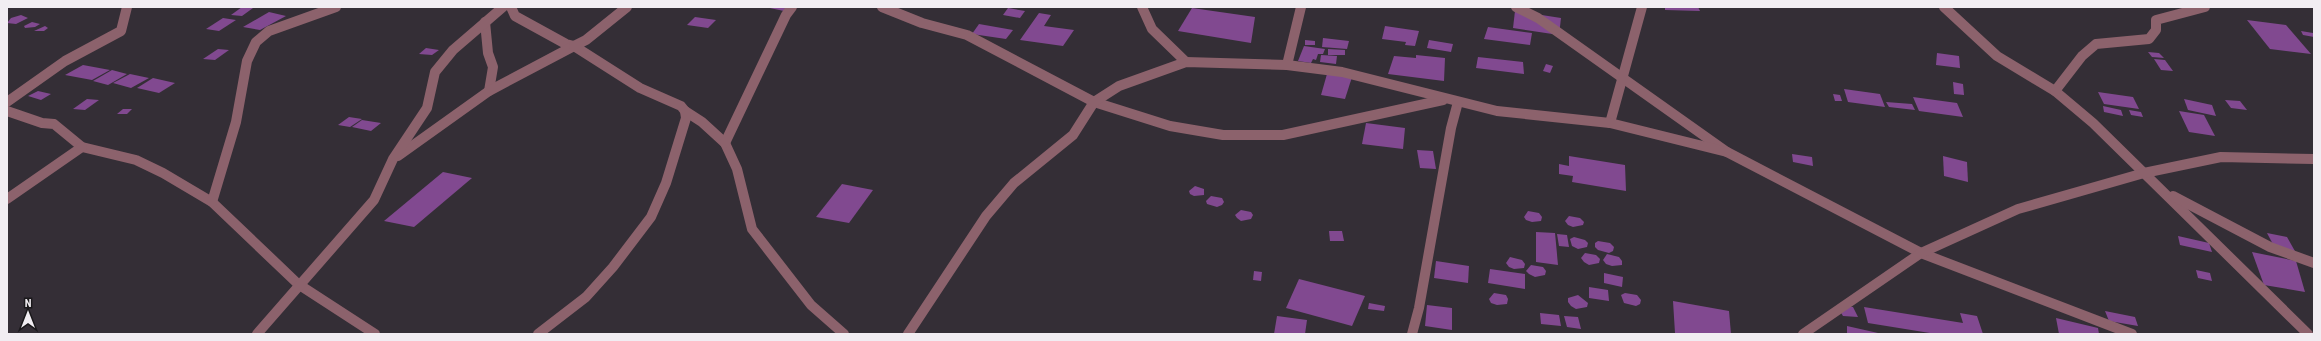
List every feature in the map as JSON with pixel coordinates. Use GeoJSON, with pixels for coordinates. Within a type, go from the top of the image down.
{"type":"FeatureCollection","features":[{"type":"Feature","properties":{"kind":"street"},"geometry":{"type":"LineString","coordinates":[[7,102],[66,61],[121,31],[127,7]]}},
{"type":"Feature","properties":{"kind":"street"},"geometry":{"type":"LineString","coordinates":[[212,202],[236,122],[247,61],[256,42],[276,28],[336,7]]}},
{"type":"Feature","properties":{"kind":"street"},"geometry":{"type":"LineString","coordinates":[[257,334],[298,284],[374,200],[393,159],[427,108],[436,72],[453,50],[503,7]]}},
{"type":"Feature","properties":{"kind":"street"},"geometry":{"type":"LineString","coordinates":[[511,7],[515,16],[566,44],[574,46],[640,88],[681,106],[685,111],[702,122],[725,143],[737,169],[752,229],[811,305],[844,334]]}},
{"type":"Feature","properties":{"kind":"street"},"geometry":{"type":"LineString","coordinates":[[393,159],[489,92],[586,40],[626,7]]}},
{"type":"Feature","properties":{"kind":"street"},"geometry":{"type":"LineString","coordinates":[[725,143],[786,15],[792,7]]}},
{"type":"Feature","properties":{"kind":"street"},"geometry":{"type":"LineString","coordinates":[[882,7],[922,23],[967,35],[1094,102],[1170,126],[1223,135],[1283,135],[1445,99]]}},
{"type":"Feature","properties":{"kind":"street"},"geometry":{"type":"LineString","coordinates":[[1142,7],[1152,30],[1186,62]]}},
{"type":"Feature","properties":{"kind":"street"},"geometry":{"type":"LineString","coordinates":[[1287,66],[1301,7]]}},
{"type":"Feature","properties":{"kind":"street"},"geometry":{"type":"LineString","coordinates":[[1516,7],[1538,18],[1728,152],[1921,253],[2132,334]]}},
{"type":"Feature","properties":{"kind":"street"},"geometry":{"type":"LineString","coordinates":[[1610,123],[1642,7]]}},
{"type":"Feature","properties":{"kind":"street"},"geometry":{"type":"LineString","coordinates":[[1944,7],[1997,56],[2021,72],[2055,91],[2093,123],[2308,334]]}},
{"type":"Feature","properties":{"kind":"street"},"geometry":{"type":"LineString","coordinates":[[1957,7],[1965,25]]}},
{"type":"Feature","properties":{"kind":"street"},"geometry":{"type":"LineString","coordinates":[[2055,91],[2082,56],[2096,44],[2149,39],[2156,30],[2156,20],[2206,7]]}},
{"type":"Feature","properties":{"kind":"street"},"geometry":{"type":"LineString","coordinates":[[485,22],[488,52],[493,67],[489,92]]}},
{"type":"Feature","properties":{"kind":"street"},"geometry":{"type":"LineString","coordinates":[[908,334],[986,216],[1014,183],[1073,135],[1094,102],[1119,86],[1186,62],[1287,66],[1342,72],[1497,111],[1610,123],[1728,152]]}},
{"type":"Feature","properties":{"kind":"street"},"geometry":{"type":"LineString","coordinates":[[1412,334],[1419,308],[1451,128],[1458,102]]}},
{"type":"Feature","properties":{"kind":"street"},"geometry":{"type":"LineString","coordinates":[[7,111],[42,123],[54,124],[82,147],[136,160],[163,173],[212,202],[298,284],[375,334]]}},
{"type":"Feature","properties":{"kind":"street"},"geometry":{"type":"LineString","coordinates":[[538,334],[586,297],[613,267],[651,217],[666,183],[686,118],[685,111]]}},
{"type":"Feature","properties":{"kind":"street"},"geometry":{"type":"LineString","coordinates":[[7,199],[82,147]]}},
{"type":"Feature","properties":{"kind":"street"},"geometry":{"type":"LineString","coordinates":[[1803,334],[1921,253],[2018,209],[2144,173],[2221,157],[2314,159]]}},
{"type":"Feature","properties":{"kind":"street"},"geometry":{"type":"LineString","coordinates":[[2164,192],[2270,247],[2314,263]]}},
{"type":"Feature","properties":{"kind":"building"},"geometry":{"type":"Polygon","coordinates":[[[242,7],[253,8],[242,16],[231,15],[242,7]]]}},
{"type":"Feature","properties":{"kind":"building"},"geometry":{"type":"Polygon","coordinates":[[[765,7],[787,7],[784,11],[765,7]]]}},
{"type":"Feature","properties":{"kind":"building"},"geometry":{"type":"Polygon","coordinates":[[[1665,7],[1698,7],[1700,11],[1665,10],[1665,7]]]}},
{"type":"Feature","properties":{"kind":"building"},"geometry":{"type":"Polygon","coordinates":[[[1008,8],[1025,11],[1020,18],[1003,15],[1008,8]]]}},
{"type":"Feature","properties":{"kind":"building"},"geometry":{"type":"Polygon","coordinates":[[[1192,8],[1255,17],[1251,43],[1178,31],[1192,8]]]}},
{"type":"Feature","properties":{"kind":"building"},"geometry":{"type":"Polygon","coordinates":[[[1515,11],[1561,18],[1559,35],[1513,28],[1515,11]]]}},
{"type":"Feature","properties":{"kind":"building"},"geometry":{"type":"Polygon","coordinates":[[[269,12],[286,16],[260,30],[243,27],[269,12]]]}},
{"type":"Feature","properties":{"kind":"building"},"geometry":{"type":"Polygon","coordinates":[[[1039,13],[1051,15],[1044,26],[1074,30],[1063,46],[1020,40],[1039,13]]]}},
{"type":"Feature","properties":{"kind":"building"},"geometry":{"type":"Polygon","coordinates":[[[21,15],[28,18],[16,24],[7,23],[11,18],[21,15]]]}},
{"type":"Feature","properties":{"kind":"building"},"geometry":{"type":"Polygon","coordinates":[[[695,17],[716,20],[708,28],[687,25],[695,17]]]}},
{"type":"Feature","properties":{"kind":"building"},"geometry":{"type":"Polygon","coordinates":[[[223,18],[236,20],[219,31],[206,29],[223,18]]]}},
{"type":"Feature","properties":{"kind":"building"},"geometry":{"type":"Polygon","coordinates":[[[2247,20],[2286,25],[2311,54],[2270,49],[2247,20]]]}},
{"type":"Feature","properties":{"kind":"building"},"geometry":{"type":"Polygon","coordinates":[[[32,22],[40,24],[35,27],[25,28],[24,26],[32,22]]]}},
{"type":"Feature","properties":{"kind":"building"},"geometry":{"type":"Polygon","coordinates":[[[979,24],[1013,30],[1006,39],[972,34],[979,24]]]}},
{"type":"Feature","properties":{"kind":"building"},"geometry":{"type":"Polygon","coordinates":[[[45,26],[48,28],[44,31],[34,31],[45,26]]]}},
{"type":"Feature","properties":{"kind":"building"},"geometry":{"type":"Polygon","coordinates":[[[1385,26],[1419,31],[1415,46],[1405,45],[1406,42],[1382,39],[1385,26]]]}},
{"type":"Feature","properties":{"kind":"building"},"geometry":{"type":"Polygon","coordinates":[[[1488,27],[1532,33],[1530,45],[1484,39],[1488,27]]]}},
{"type":"Feature","properties":{"kind":"building"},"geometry":{"type":"Polygon","coordinates":[[[2301,31],[2313,33],[2314,37],[2303,35],[2301,31]]]}},
{"type":"Feature","properties":{"kind":"building"},"geometry":{"type":"Polygon","coordinates":[[[1323,38],[1349,41],[1347,49],[1322,47],[1323,38]]]}},
{"type":"Feature","properties":{"kind":"building"},"geometry":{"type":"Polygon","coordinates":[[[1305,40],[1315,41],[1315,45],[1305,45],[1305,40]]]}},
{"type":"Feature","properties":{"kind":"building"},"geometry":{"type":"Polygon","coordinates":[[[1429,40],[1453,44],[1451,52],[1427,48],[1429,40]]]}},
{"type":"Feature","properties":{"kind":"building"},"geometry":{"type":"Polygon","coordinates":[[[1304,46],[1325,49],[1323,54],[1318,54],[1316,60],[1313,59],[1311,63],[1298,61],[1304,46]]]}},
{"type":"Feature","properties":{"kind":"building"},"geometry":{"type":"Polygon","coordinates":[[[426,48],[439,50],[432,55],[419,54],[426,48]]]}},
{"type":"Feature","properties":{"kind":"building"},"geometry":{"type":"Polygon","coordinates":[[[218,49],[229,50],[215,60],[203,59],[218,49]]]}},
{"type":"Feature","properties":{"kind":"building"},"geometry":{"type":"Polygon","coordinates":[[[1328,49],[1345,50],[1345,55],[1328,55],[1328,49]]]}},
{"type":"Feature","properties":{"kind":"building"},"geometry":{"type":"Polygon","coordinates":[[[2148,52],[2159,53],[2164,58],[2152,57],[2148,52]]]}},
{"type":"Feature","properties":{"kind":"building"},"geometry":{"type":"Polygon","coordinates":[[[1937,53],[1959,56],[1960,68],[1936,65],[1937,53]]]}},
{"type":"Feature","properties":{"kind":"building"},"geometry":{"type":"Polygon","coordinates":[[[1321,55],[1337,56],[1336,64],[1320,62],[1321,55]]]}},
{"type":"Feature","properties":{"kind":"building"},"geometry":{"type":"Polygon","coordinates":[[[1416,55],[1445,58],[1444,81],[1388,74],[1394,56],[1416,58],[1416,55]]]}},
{"type":"Feature","properties":{"kind":"building"},"geometry":{"type":"Polygon","coordinates":[[[1478,57],[1523,62],[1524,74],[1476,68],[1478,57]]]}},
{"type":"Feature","properties":{"kind":"building"},"geometry":{"type":"Polygon","coordinates":[[[2154,59],[2165,60],[2173,71],[2161,70],[2154,59]]]}},
{"type":"Feature","properties":{"kind":"building"},"geometry":{"type":"Polygon","coordinates":[[[1546,64],[1553,66],[1550,73],[1543,71],[1546,64]]]}},
{"type":"Feature","properties":{"kind":"building"},"geometry":{"type":"Polygon","coordinates":[[[83,65],[110,70],[92,80],[65,75],[83,65]]]}},
{"type":"Feature","properties":{"kind":"building"},"geometry":{"type":"Polygon","coordinates":[[[112,70],[127,74],[108,85],[93,81],[112,70]]]}},
{"type":"Feature","properties":{"kind":"building"},"geometry":{"type":"Polygon","coordinates":[[[130,74],[149,78],[131,88],[113,83],[130,74]]]}},
{"type":"Feature","properties":{"kind":"building"},"geometry":{"type":"Polygon","coordinates":[[[1327,74],[1352,77],[1345,99],[1321,95],[1327,74]]]}},
{"type":"Feature","properties":{"kind":"building"},"geometry":{"type":"Polygon","coordinates":[[[153,78],[175,83],[159,93],[137,88],[153,78]]]}},
{"type":"Feature","properties":{"kind":"building"},"geometry":{"type":"Polygon","coordinates":[[[1953,82],[1963,84],[1964,95],[1954,94],[1953,82]]]}},
{"type":"Feature","properties":{"kind":"building"},"geometry":{"type":"Polygon","coordinates":[[[1844,89],[1880,94],[1885,107],[1848,102],[1844,89]]]}},
{"type":"Feature","properties":{"kind":"building"},"geometry":{"type":"Polygon","coordinates":[[[38,91],[51,94],[41,100],[28,96],[38,91]]]}},
{"type":"Feature","properties":{"kind":"building"},"geometry":{"type":"Polygon","coordinates":[[[2098,92],[2133,97],[2139,109],[2104,104],[2098,92]]]}},
{"type":"Feature","properties":{"kind":"building"},"geometry":{"type":"Polygon","coordinates":[[[1833,94],[1840,95],[1842,101],[1835,101],[1833,94]]]}},
{"type":"Feature","properties":{"kind":"building"},"geometry":{"type":"Polygon","coordinates":[[[1913,97],[1957,103],[1963,117],[1919,111],[1913,97]]]}},
{"type":"Feature","properties":{"kind":"building"},"geometry":{"type":"Polygon","coordinates":[[[87,99],[99,100],[85,110],[73,109],[87,99]]]}},
{"type":"Feature","properties":{"kind":"building"},"geometry":{"type":"Polygon","coordinates":[[[2184,99],[2212,105],[2216,116],[2188,110],[2184,99]]]}},
{"type":"Feature","properties":{"kind":"building"},"geometry":{"type":"Polygon","coordinates":[[[2225,100],[2240,101],[2247,110],[2231,108],[2225,100]]]}},
{"type":"Feature","properties":{"kind":"building"},"geometry":{"type":"Polygon","coordinates":[[[1886,102],[1912,104],[1915,110],[1889,107],[1886,102]]]}},
{"type":"Feature","properties":{"kind":"building"},"geometry":{"type":"Polygon","coordinates":[[[2103,106],[2121,110],[2123,116],[2104,112],[2103,106]]]}},
{"type":"Feature","properties":{"kind":"building"},"geometry":{"type":"Polygon","coordinates":[[[123,109],[132,109],[127,114],[117,114],[123,109]]]}},
{"type":"Feature","properties":{"kind":"building"},"geometry":{"type":"Polygon","coordinates":[[[2129,110],[2141,112],[2143,117],[2131,115],[2129,110]]]}},
{"type":"Feature","properties":{"kind":"building"},"geometry":{"type":"Polygon","coordinates":[[[2179,111],[2204,115],[2215,136],[2189,132],[2179,111]]]}},
{"type":"Feature","properties":{"kind":"building"},"geometry":{"type":"Polygon","coordinates":[[[349,117],[362,119],[350,127],[338,125],[349,117]]]}},
{"type":"Feature","properties":{"kind":"building"},"geometry":{"type":"Polygon","coordinates":[[[362,120],[381,123],[371,131],[352,127],[362,120]]]}},
{"type":"Feature","properties":{"kind":"building"},"geometry":{"type":"Polygon","coordinates":[[[1366,123],[1405,128],[1403,149],[1362,144],[1366,123]]]}},
{"type":"Feature","properties":{"kind":"building"},"geometry":{"type":"Polygon","coordinates":[[[1417,150],[1433,151],[1436,169],[1420,168],[1417,150]]]}},
{"type":"Feature","properties":{"kind":"building"},"geometry":{"type":"Polygon","coordinates":[[[1792,154],[1812,157],[1813,166],[1793,162],[1792,154]]]}},
{"type":"Feature","properties":{"kind":"building"},"geometry":{"type":"Polygon","coordinates":[[[1569,156],[1625,165],[1626,191],[1572,182],[1573,176],[1559,174],[1559,164],[1569,166],[1569,156]]]}},
{"type":"Feature","properties":{"kind":"building"},"geometry":{"type":"Polygon","coordinates":[[[1943,156],[1967,162],[1968,182],[1944,176],[1943,156]]]}},
{"type":"Feature","properties":{"kind":"building"},"geometry":{"type":"Polygon","coordinates":[[[443,172],[472,178],[414,227],[384,221],[443,172]]]}},
{"type":"Feature","properties":{"kind":"building"},"geometry":{"type":"Polygon","coordinates":[[[842,184],[873,190],[849,223],[816,217],[842,184]]]}},
{"type":"Feature","properties":{"kind":"building"},"geometry":{"type":"Polygon","coordinates":[[[1195,186],[1204,189],[1204,195],[1194,196],[1190,194],[1189,191],[1195,186]]]}},
{"type":"Feature","properties":{"kind":"building"},"geometry":{"type":"Polygon","coordinates":[[[1211,196],[1222,198],[1224,202],[1222,205],[1217,207],[1207,204],[1206,201],[1211,196]]]}},
{"type":"Feature","properties":{"kind":"building"},"geometry":{"type":"Polygon","coordinates":[[[1241,210],[1251,212],[1253,215],[1251,219],[1241,221],[1237,218],[1235,215],[1241,210]]]}},
{"type":"Feature","properties":{"kind":"building"},"geometry":{"type":"Polygon","coordinates":[[[1528,211],[1539,213],[1542,217],[1541,221],[1532,222],[1526,220],[1524,217],[1528,211]]]}},
{"type":"Feature","properties":{"kind":"building"},"geometry":{"type":"Polygon","coordinates":[[[1569,216],[1580,218],[1584,222],[1583,225],[1573,227],[1568,225],[1565,221],[1569,216]]]}},
{"type":"Feature","properties":{"kind":"building"},"geometry":{"type":"Polygon","coordinates":[[[1329,231],[1342,231],[1344,241],[1330,241],[1329,231]]]}},
{"type":"Feature","properties":{"kind":"building"},"geometry":{"type":"Polygon","coordinates":[[[1536,232],[1555,233],[1558,265],[1536,262],[1536,232]]]}},
{"type":"Feature","properties":{"kind":"building"},"geometry":{"type":"Polygon","coordinates":[[[2267,233],[2287,237],[2296,253],[2276,250],[2267,233]]]}},
{"type":"Feature","properties":{"kind":"building"},"geometry":{"type":"Polygon","coordinates":[[[1557,234],[1567,235],[1569,247],[1559,246],[1557,234]]]}},
{"type":"Feature","properties":{"kind":"building"},"geometry":{"type":"Polygon","coordinates":[[[2178,236],[2209,243],[2212,252],[2180,245],[2178,236]]]}},
{"type":"Feature","properties":{"kind":"building"},"geometry":{"type":"Polygon","coordinates":[[[1574,237],[1585,240],[1588,243],[1587,247],[1578,249],[1572,246],[1570,239],[1574,237]]]}},
{"type":"Feature","properties":{"kind":"building"},"geometry":{"type":"Polygon","coordinates":[[[1598,241],[1610,243],[1614,247],[1613,251],[1609,253],[1598,250],[1595,247],[1595,243],[1598,241]]]}},
{"type":"Feature","properties":{"kind":"building"},"geometry":{"type":"Polygon","coordinates":[[[2252,252],[2296,261],[2305,292],[2264,285],[2252,252]]]}},
{"type":"Feature","properties":{"kind":"building"},"geometry":{"type":"Polygon","coordinates":[[[1585,253],[1596,255],[1600,259],[1599,263],[1589,265],[1584,262],[1581,258],[1585,253]]]}},
{"type":"Feature","properties":{"kind":"building"},"geometry":{"type":"Polygon","coordinates":[[[1607,254],[1619,257],[1622,261],[1622,265],[1612,266],[1606,264],[1603,260],[1607,254]]]}},
{"type":"Feature","properties":{"kind":"building"},"geometry":{"type":"Polygon","coordinates":[[[1510,257],[1522,260],[1525,264],[1524,268],[1514,269],[1509,267],[1506,263],[1510,257]]]}},
{"type":"Feature","properties":{"kind":"building"},"geometry":{"type":"Polygon","coordinates":[[[1436,261],[1469,266],[1468,283],[1434,278],[1436,261]]]}},
{"type":"Feature","properties":{"kind":"building"},"geometry":{"type":"Polygon","coordinates":[[[1531,265],[1543,267],[1546,271],[1545,275],[1535,277],[1529,274],[1526,271],[1531,265]]]}},
{"type":"Feature","properties":{"kind":"building"},"geometry":{"type":"Polygon","coordinates":[[[1490,269],[1525,274],[1525,289],[1488,283],[1490,269]]]}},
{"type":"Feature","properties":{"kind":"building"},"geometry":{"type":"Polygon","coordinates":[[[2196,270],[2210,273],[2212,281],[2198,278],[2196,270]]]}},
{"type":"Feature","properties":{"kind":"building"},"geometry":{"type":"Polygon","coordinates":[[[1254,271],[1262,272],[1261,281],[1253,280],[1254,271]]]}},
{"type":"Feature","properties":{"kind":"building"},"geometry":{"type":"Polygon","coordinates":[[[1604,273],[1623,277],[1622,287],[1604,283],[1604,273]]]}},
{"type":"Feature","properties":{"kind":"building"},"geometry":{"type":"Polygon","coordinates":[[[1299,279],[1365,296],[1352,326],[1286,308],[1299,279]]]}},
{"type":"Feature","properties":{"kind":"building"},"geometry":{"type":"Polygon","coordinates":[[[1589,287],[1608,290],[1609,301],[1589,298],[1589,287]]]}},
{"type":"Feature","properties":{"kind":"building"},"geometry":{"type":"Polygon","coordinates":[[[1494,293],[1506,295],[1508,299],[1507,304],[1497,305],[1491,303],[1489,299],[1494,293]]]}},
{"type":"Feature","properties":{"kind":"building"},"geometry":{"type":"Polygon","coordinates":[[[1625,293],[1637,295],[1641,300],[1640,304],[1636,306],[1624,303],[1621,295],[1625,293]]]}},
{"type":"Feature","properties":{"kind":"building"},"geometry":{"type":"Polygon","coordinates":[[[1578,295],[1588,303],[1587,307],[1576,309],[1568,302],[1568,298],[1578,295]]]}},
{"type":"Feature","properties":{"kind":"building"},"geometry":{"type":"Polygon","coordinates":[[[1673,301],[1729,311],[1731,334],[1675,333],[1673,301]]]}},
{"type":"Feature","properties":{"kind":"building"},"geometry":{"type":"Polygon","coordinates":[[[1369,303],[1385,306],[1384,311],[1368,309],[1369,303]]]}},
{"type":"Feature","properties":{"kind":"building"},"geometry":{"type":"Polygon","coordinates":[[[1427,305],[1452,308],[1452,330],[1425,326],[1427,305]]]}},
{"type":"Feature","properties":{"kind":"building"},"geometry":{"type":"Polygon","coordinates":[[[1837,306],[1853,307],[1858,317],[1843,316],[1837,306]]]}},
{"type":"Feature","properties":{"kind":"building"},"geometry":{"type":"Polygon","coordinates":[[[1864,307],[1963,323],[1960,313],[1977,316],[1983,334],[1936,334],[1868,323],[1864,307]]]}},
{"type":"Feature","properties":{"kind":"building"},"geometry":{"type":"Polygon","coordinates":[[[2105,311],[2135,317],[2138,326],[2109,321],[2105,311]]]}},
{"type":"Feature","properties":{"kind":"building"},"geometry":{"type":"Polygon","coordinates":[[[1540,313],[1559,315],[1561,326],[1541,324],[1540,313]]]}},
{"type":"Feature","properties":{"kind":"building"},"geometry":{"type":"Polygon","coordinates":[[[1277,316],[1307,320],[1305,334],[1274,334],[1277,316]]]}},
{"type":"Feature","properties":{"kind":"building"},"geometry":{"type":"Polygon","coordinates":[[[1564,316],[1578,317],[1581,329],[1567,327],[1564,316]]]}},
{"type":"Feature","properties":{"kind":"building"},"geometry":{"type":"Polygon","coordinates":[[[2056,318],[2098,328],[2099,334],[2059,334],[2056,318]]]}},
{"type":"Feature","properties":{"kind":"building"},"geometry":{"type":"Polygon","coordinates":[[[1847,326],[1878,333],[1878,334],[1847,334],[1847,326]]]}}]}
